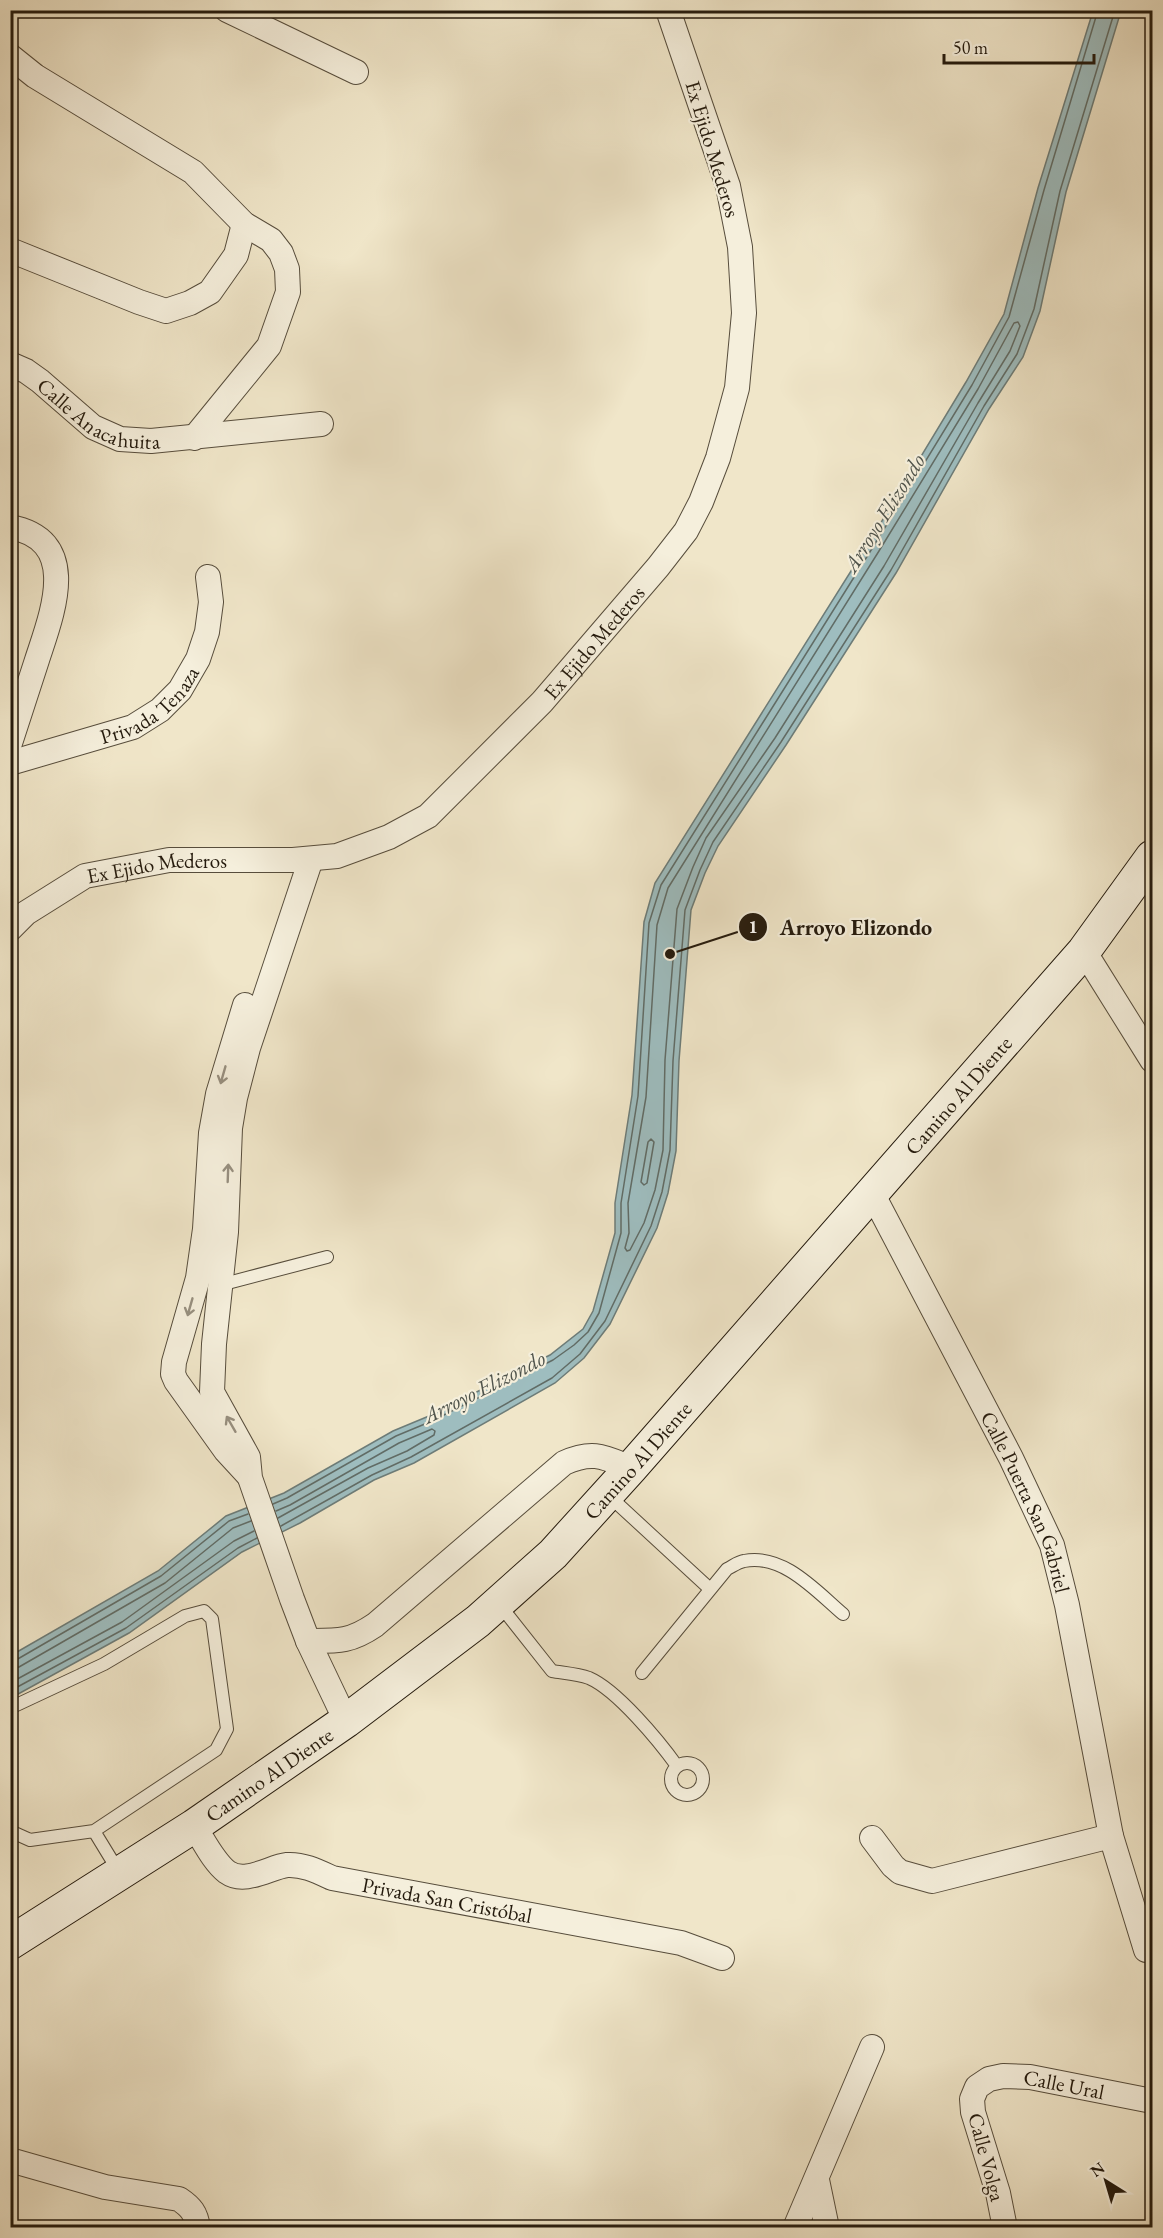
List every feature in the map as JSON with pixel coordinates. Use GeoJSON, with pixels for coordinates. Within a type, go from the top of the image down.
{"type":"FeatureCollection","features":[{"type":"Feature","properties":{"kind":"street"},"geometry":{"type":"LineString","coordinates":[[227,10],[356,72]]}},
{"type":"Feature","properties":{"kind":"street","name":"Ex Ejido Mederos"},"geometry":{"type":"LineString","coordinates":[[10,929],[26,913],[85,876],[169,860],[302,860],[337,856],[389,837],[428,816],[542,702],[686,531],[718,458],[737,388],[744,313],[741,247],[728,186],[668,10]]}},
{"type":"Feature","properties":{"kind":"street","name":"Calle Anacahuita"},"geometry":{"type":"LineString","coordinates":[[10,56],[35,76],[193,172],[244,224],[271,240],[281,253],[287,269],[288,292],[269,346],[194,438]]}},
{"type":"Feature","properties":{"kind":"street"},"geometry":{"type":"LineString","coordinates":[[10,250],[166,311],[190,303],[210,292],[236,255],[244,224]]}},
{"type":"Feature","properties":{"kind":"street","name":"Calle Anacahuita"},"geometry":{"type":"LineString","coordinates":[[10,364],[40,381],[93,427],[120,439],[151,441],[194,438],[321,424]]}},
{"type":"Feature","properties":{"kind":"street"},"geometry":{"type":"LineString","coordinates":[[10,527],[22,529],[42,542],[56,567],[58,582],[54,608],[10,743]]}},
{"type":"Feature","properties":{"kind":"street","name":"Privada Tenaza"},"geometry":{"type":"LineString","coordinates":[[10,763],[133,727],[160,710],[180,690],[198,659],[207,632],[211,602],[208,577]]}},
{"type":"Feature","properties":{"kind":"street","name":"Camino Al Diente"},"geometry":{"type":"LineString","coordinates":[[10,1943],[194,1826],[346,1721],[478,1621],[553,1554],[632,1468],[1084,951],[1152,857]]}},
{"type":"Feature","properties":{"kind":"street"},"geometry":{"type":"LineString","coordinates":[[252,1484],[226,1451],[173,1374],[182,1333],[209,1281],[226,1232],[230,1128],[240,1046],[302,860]]}},
{"type":"Feature","properties":{"kind":"street"},"geometry":{"type":"LineString","coordinates":[[1084,951],[1152,1060]]}},
{"type":"Feature","properties":{"kind":"street","name":"Calle Puerta San Gabriel"},"geometry":{"type":"LineString","coordinates":[[872,1193],[1011,1458],[1052,1545],[1067,1605],[1111,1836],[1146,1950]]}},
{"type":"Feature","properties":{"kind":"street"},"geometry":{"type":"LineString","coordinates":[[209,1281],[214,1344],[212,1392],[248,1457],[252,1484],[281,1569],[308,1641],[346,1721]]}},
{"type":"Feature","properties":{"kind":"street"},"geometry":{"type":"LineString","coordinates":[[182,1333],[214,1344]]}},
{"type":"Feature","properties":{"kind":"street"},"geometry":{"type":"LineString","coordinates":[[190,1400],[212,1392]]}},
{"type":"Feature","properties":{"kind":"street"},"geometry":{"type":"LineString","coordinates":[[308,1641],[337,1641],[359,1636],[375,1625],[564,1463],[581,1455],[597,1455],[632,1468]]}},
{"type":"Feature","properties":{"kind":"street","name":"Privada San Cristóbal"},"geometry":{"type":"LineString","coordinates":[[194,1826],[218,1862],[229,1874],[262,1874],[286,1865],[308,1867],[332,1878],[681,1943],[722,1958]]}},
{"type":"Feature","properties":{"kind":"street"},"geometry":{"type":"LineString","coordinates":[[872,1838],[900,1872],[932,1881],[1111,1836]]}},
{"type":"Feature","properties":{"kind":"street"},"geometry":{"type":"LineString","coordinates":[[795,2228],[872,2047]]}},
{"type":"Feature","properties":{"kind":"street","name":"Calle Ural"},"geometry":{"type":"LineString","coordinates":[[977,2087],[989,2079],[1003,2076],[1030,2077],[1152,2101]]}},
{"type":"Feature","properties":{"kind":"street","name":"Calle Volga"},"geometry":{"type":"LineString","coordinates":[[977,2087],[972,2098],[973,2112],[998,2193],[1005,2228]]}},
{"type":"Feature","properties":{"kind":"street"},"geometry":{"type":"LineString","coordinates":[[11,2160],[105,2187],[179,2199],[188,2205],[197,2221]]}},
{"type":"Feature","properties":{"kind":"street"},"geometry":{"type":"LineString","coordinates":[[817,2180],[827,2228]]}},
{"type":"Feature","properties":{"kind":"lane"},"geometry":{"type":"LineString","coordinates":[[209,1281],[327,1257]]}},
{"type":"Feature","properties":{"kind":"lane"},"geometry":{"type":"LineString","coordinates":[[608,1495],[710,1589]]}},
{"type":"Feature","properties":{"kind":"lane"},"geometry":{"type":"LineString","coordinates":[[642,1673],[727,1569],[743,1561],[762,1559],[782,1566],[807,1583],[843,1614]]}},
{"type":"Feature","properties":{"kind":"lane"},"geometry":{"type":"LineString","coordinates":[[499,1603],[552,1671],[587,1677],[601,1684],[651,1732],[677,1767]]}},
{"type":"Feature","properties":{"kind":"lane"},"geometry":{"type":"LineString","coordinates":[[10,1708],[104,1664],[185,1616],[204,1611],[212,1619],[227,1729],[216,1750],[94,1831],[30,1840],[10,1831]]}},
{"type":"Feature","properties":{"kind":"lane"},"geometry":{"type":"LineString","coordinates":[[94,1831],[120,1874]]}},
{"type":"Feature","properties":{"kind":"water"},"geometry":{"type":"Polygon","coordinates":[[[1093,11],[1121,11],[1066,192],[1040,311],[1023,357],[989,409],[896,573],[718,846],[691,910],[679,1061],[676,1151],[668,1193],[657,1228],[610,1324],[584,1358],[555,1383],[414,1463],[374,1480],[300,1523],[242,1552],[129,1633],[11,1698],[10,1656],[158,1571],[226,1516],[284,1493],[393,1431],[429,1416],[550,1355],[583,1329],[593,1311],[615,1233],[615,1203],[632,1095],[644,922],[655,883],[868,544],[966,382],[1004,314],[1038,188],[1093,11]]]}},
{"type":"Feature","properties":{"kind":"place","name":"Arroyo Elizondo"},"geometry":{"type":"Point","coordinates":[670,954]}}]}
